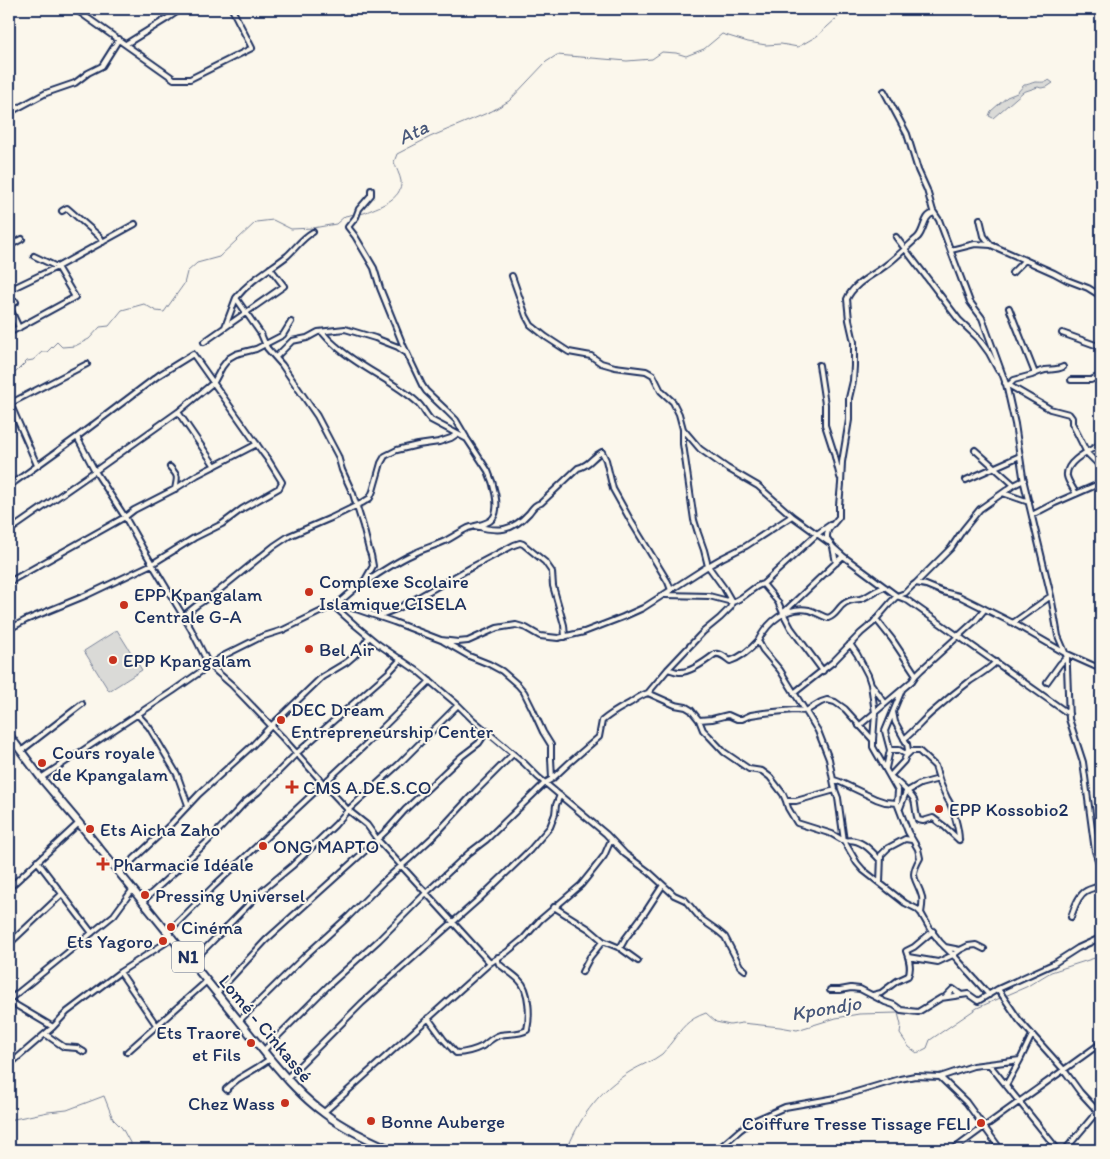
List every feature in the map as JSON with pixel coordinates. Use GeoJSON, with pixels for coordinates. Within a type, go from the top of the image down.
{"type":"FeatureCollection","features":[{"type":"Feature","properties":{"kind":"highway","name":"Lomé - Cinkassé"},"geometry":{"type":"LineString","coordinates":[[9,736],[41,778],[287,1078],[309,1101],[323,1112],[358,1134],[392,1150]]}},
{"type":"Feature","properties":{"kind":"street"},"geometry":{"type":"LineString","coordinates":[[75,9],[174,78],[190,78],[252,48],[232,9]]}},
{"type":"Feature","properties":{"kind":"street"},"geometry":{"type":"LineString","coordinates":[[126,44],[181,9]]}},
{"type":"Feature","properties":{"kind":"street"},"geometry":{"type":"LineString","coordinates":[[9,112],[46,93],[74,83],[102,66],[119,39]]}},
{"type":"Feature","properties":{"kind":"street"},"geometry":{"type":"LineString","coordinates":[[884,91],[907,134],[934,213],[939,220],[970,302],[982,318],[1007,385],[1024,480],[1051,596],[1058,636],[1066,655],[1069,714],[1083,762],[1095,851],[1101,869]]}},
{"type":"Feature","properties":{"kind":"street"},"geometry":{"type":"LineString","coordinates":[[355,589],[401,560],[460,532],[488,522],[494,517],[497,508],[488,470],[456,420],[426,392],[412,365],[380,288],[374,268],[348,227],[356,217],[359,209],[371,196],[370,190]]}},
{"type":"Feature","properties":{"kind":"street"},"geometry":{"type":"LineString","coordinates":[[62,211],[67,208],[100,237],[103,242]]}},
{"type":"Feature","properties":{"kind":"street"},"geometry":{"type":"LineString","coordinates":[[836,563],[833,547],[827,535],[828,530],[836,522],[839,514],[842,462],[849,420],[849,398],[853,380],[854,339],[849,320],[847,299],[860,282],[894,259],[921,234],[925,221],[931,213],[934,213]]}},
{"type":"Feature","properties":{"kind":"street"},"geometry":{"type":"LineString","coordinates":[[980,219],[984,236],[991,245]]}},
{"type":"Feature","properties":{"kind":"street"},"geometry":{"type":"LineString","coordinates":[[9,290],[57,267],[134,224]]}},
{"type":"Feature","properties":{"kind":"street"},"geometry":{"type":"LineString","coordinates":[[225,327],[236,298],[243,289],[252,280],[288,255],[313,232]]}},
{"type":"Feature","properties":{"kind":"street"},"geometry":{"type":"LineString","coordinates":[[896,238],[959,320],[978,338],[1007,385],[1050,409],[1069,414],[1087,453],[1101,467]]}},
{"type":"Feature","properties":{"kind":"street"},"geometry":{"type":"LineString","coordinates":[[9,246],[22,239]]}},
{"type":"Feature","properties":{"kind":"street"},"geometry":{"type":"LineString","coordinates":[[951,250],[975,244],[991,245],[1088,288],[1101,296]]}},
{"type":"Feature","properties":{"kind":"street"},"geometry":{"type":"LineString","coordinates":[[9,333],[75,297],[57,267],[34,256]]}},
{"type":"Feature","properties":{"kind":"street"},"geometry":{"type":"LineString","coordinates":[[1012,273],[1025,260]]}},
{"type":"Feature","properties":{"kind":"street"},"geometry":{"type":"LineString","coordinates":[[204,342],[284,286],[270,268]]}},
{"type":"Feature","properties":{"kind":"street"},"geometry":{"type":"LineString","coordinates":[[263,1051],[427,892],[486,840],[545,783],[599,737],[602,721],[609,714],[648,693],[703,632],[730,608],[732,602],[708,566],[694,520],[683,444],[683,429],[679,414],[672,402],[662,391],[651,373],[610,366],[601,363],[591,356],[569,352],[531,325],[512,276]]}},
{"type":"Feature","properties":{"kind":"street"},"geometry":{"type":"LineString","coordinates":[[9,298],[12,304],[16,302]]}},
{"type":"Feature","properties":{"kind":"street"},"geometry":{"type":"LineString","coordinates":[[41,778],[197,676],[223,656],[261,637],[283,630],[336,605],[367,577],[373,563],[353,494],[338,456],[303,394],[276,357],[267,348],[261,334],[236,298]]}},
{"type":"Feature","properties":{"kind":"street"},"geometry":{"type":"LineString","coordinates":[[9,306],[20,328]]}},
{"type":"Feature","properties":{"kind":"street"},"geometry":{"type":"LineString","coordinates":[[1009,308],[1026,347],[1034,374]]}},
{"type":"Feature","properties":{"kind":"street"},"geometry":{"type":"LineString","coordinates":[[9,531],[178,412],[214,382],[229,358],[236,354],[256,349],[283,335],[291,322]]}},
{"type":"Feature","properties":{"kind":"street"},"geometry":{"type":"LineString","coordinates":[[276,357],[292,341],[322,332],[345,329],[375,338],[398,347],[407,353]]}},
{"type":"Feature","properties":{"kind":"street"},"geometry":{"type":"LineString","coordinates":[[322,332],[347,355],[416,401],[431,420],[467,439]]}},
{"type":"Feature","properties":{"kind":"street"},"geometry":{"type":"LineString","coordinates":[[1062,333],[1101,347]]}},
{"type":"Feature","properties":{"kind":"street"},"geometry":{"type":"LineString","coordinates":[[9,486],[159,375],[193,354],[282,482],[280,487],[242,509],[222,524],[194,538],[152,564],[9,629]]}},
{"type":"Feature","properties":{"kind":"street"},"geometry":{"type":"LineString","coordinates":[[37,465],[10,403],[87,364]]}},
{"type":"Feature","properties":{"kind":"street"},"geometry":{"type":"LineString","coordinates":[[819,365],[825,404],[826,429],[841,484]]}},
{"type":"Feature","properties":{"kind":"street"},"geometry":{"type":"LineString","coordinates":[[1007,385],[1014,380],[1064,367]]}},
{"type":"Feature","properties":{"kind":"street"},"geometry":{"type":"LineString","coordinates":[[1071,380],[1091,380],[1101,377]]}},
{"type":"Feature","properties":{"kind":"street"},"geometry":{"type":"LineString","coordinates":[[178,412],[215,466]]}},
{"type":"Feature","properties":{"kind":"street"},"geometry":{"type":"LineString","coordinates":[[683,429],[700,449],[758,486],[792,516],[897,596],[907,600],[1069,714]]}},
{"type":"Feature","properties":{"kind":"street"},"geometry":{"type":"LineString","coordinates":[[183,616],[289,536],[326,521],[367,500],[372,495],[381,463],[385,456],[400,449],[439,442],[457,434]]}},
{"type":"Feature","properties":{"kind":"street"},"geometry":{"type":"LineString","coordinates":[[77,437],[210,665],[297,753],[348,810],[367,825],[377,839],[490,963]]}},
{"type":"Feature","properties":{"kind":"street"},"geometry":{"type":"LineString","coordinates":[[9,582],[125,517],[134,510],[257,444]]}},
{"type":"Feature","properties":{"kind":"street"},"geometry":{"type":"LineString","coordinates":[[1076,494],[1067,476],[1068,468],[1073,461],[1101,444]]}},
{"type":"Feature","properties":{"kind":"street"},"geometry":{"type":"LineString","coordinates":[[975,450],[1014,485]]}},
{"type":"Feature","properties":{"kind":"street"},"geometry":{"type":"LineString","coordinates":[[475,526],[497,530],[517,523],[578,468],[586,466],[596,454],[602,452],[606,460],[613,489],[671,590]]}},
{"type":"Feature","properties":{"kind":"street"},"geometry":{"type":"LineString","coordinates":[[966,480],[1020,456]]}},
{"type":"Feature","properties":{"kind":"street"},"geometry":{"type":"LineString","coordinates":[[170,467],[177,476],[175,489]]}},
{"type":"Feature","properties":{"kind":"street"},"geometry":{"type":"LineString","coordinates":[[794,693],[823,671],[897,596],[905,593],[916,583],[951,548],[980,509],[1024,480]]}},
{"type":"Feature","properties":{"kind":"street"},"geometry":{"type":"LineString","coordinates":[[1032,515],[1101,483]]}},
{"type":"Feature","properties":{"kind":"street"},"geometry":{"type":"LineString","coordinates":[[1003,493],[1030,502]]}},
{"type":"Feature","properties":{"kind":"street"},"geometry":{"type":"LineString","coordinates":[[441,640],[468,642],[498,628],[516,625],[540,636],[558,638],[584,632],[643,608],[708,566],[746,546],[792,516]]}},
{"type":"Feature","properties":{"kind":"street"},"geometry":{"type":"LineString","coordinates":[[664,595],[709,596],[732,602],[740,600],[763,584],[817,534],[836,522]]}},
{"type":"Feature","properties":{"kind":"street"},"geometry":{"type":"LineString","coordinates":[[378,616],[399,608],[472,566],[520,543],[545,562],[552,572],[552,586],[564,625],[565,637]]}},
{"type":"Feature","properties":{"kind":"street"},"geometry":{"type":"LineString","coordinates":[[668,669],[686,672],[715,654],[724,656],[730,661],[739,658],[752,648],[769,625],[843,556]]}},
{"type":"Feature","properties":{"kind":"street"},"geometry":{"type":"LineString","coordinates":[[916,583],[959,596],[1013,623],[1066,655],[1101,669]]}},
{"type":"Feature","properties":{"kind":"street"},"geometry":{"type":"LineString","coordinates":[[763,584],[778,602],[791,628],[823,671]]}},
{"type":"Feature","properties":{"kind":"street"},"geometry":{"type":"LineString","coordinates":[[783,613],[793,610],[810,610],[828,618],[847,601],[860,599],[885,587]]}},
{"type":"Feature","properties":{"kind":"street"},"geometry":{"type":"LineString","coordinates":[[1013,623],[1051,596]]}},
{"type":"Feature","properties":{"kind":"street"},"geometry":{"type":"LineString","coordinates":[[336,605],[378,616],[441,640],[469,656],[502,671],[518,685],[528,699],[551,745],[552,779]]}},
{"type":"Feature","properties":{"kind":"street"},"geometry":{"type":"LineString","coordinates":[[330,607],[334,606],[369,637],[411,665],[599,828],[625,854],[649,872],[674,895],[685,900],[701,919],[725,937],[740,966],[745,970]]}},
{"type":"Feature","properties":{"kind":"street"},"geometry":{"type":"LineString","coordinates":[[859,726],[912,680],[976,620],[985,609]]}},
{"type":"Feature","properties":{"kind":"street"},"geometry":{"type":"LineString","coordinates":[[876,619],[916,675]]}},
{"type":"Feature","properties":{"kind":"street"},"geometry":{"type":"LineString","coordinates":[[120,872],[322,677],[354,656],[369,637]]}},
{"type":"Feature","properties":{"kind":"street"},"geometry":{"type":"LineString","coordinates":[[758,641],[780,670],[818,731],[826,749],[834,780],[844,841],[857,863],[905,903],[917,909],[940,942],[989,995]]}},
{"type":"Feature","properties":{"kind":"street"},"geometry":{"type":"LineString","coordinates":[[850,644],[857,654],[871,684],[875,713],[873,746],[898,791],[897,803],[908,832],[918,849],[920,858],[916,864],[914,876],[921,895],[921,913]]}},
{"type":"Feature","properties":{"kind":"street"},"geometry":{"type":"LineString","coordinates":[[1047,682],[1066,655]]}},
{"type":"Feature","properties":{"kind":"street"},"geometry":{"type":"LineString","coordinates":[[143,901],[297,753],[389,672],[400,659]]}},
{"type":"Feature","properties":{"kind":"street"},"geometry":{"type":"LineString","coordinates":[[904,739],[927,716],[996,662]]}},
{"type":"Feature","properties":{"kind":"street"},"geometry":{"type":"LineString","coordinates":[[168,932],[430,681]]}},
{"type":"Feature","properties":{"kind":"street"},"geometry":{"type":"LineString","coordinates":[[871,684],[885,703]]}},
{"type":"Feature","properties":{"kind":"street"},"geometry":{"type":"LineString","coordinates":[[886,768],[890,750],[885,731],[902,689]]}},
{"type":"Feature","properties":{"kind":"street"},"geometry":{"type":"LineString","coordinates":[[648,693],[691,710],[699,720],[703,730],[724,752],[749,769],[762,771],[770,777],[786,800],[788,808],[797,823],[832,834],[844,841],[850,840],[863,844],[880,860]]}},
{"type":"Feature","properties":{"kind":"street"},"geometry":{"type":"LineString","coordinates":[[699,720],[712,720],[728,715],[742,719],[764,713],[794,710],[806,711],[821,702],[830,700],[844,708],[872,740]]}},
{"type":"Feature","properties":{"kind":"street"},"geometry":{"type":"LineString","coordinates":[[21,751],[82,704]]}},
{"type":"Feature","properties":{"kind":"street"},"geometry":{"type":"LineString","coordinates":[[192,962],[263,890],[292,866],[458,705]]}},
{"type":"Feature","properties":{"kind":"street"},"geometry":{"type":"LineString","coordinates":[[890,776],[904,761],[908,746],[898,729],[893,712]]}},
{"type":"Feature","properties":{"kind":"street"},"geometry":{"type":"LineString","coordinates":[[137,714],[149,727],[177,774],[188,805]]}},
{"type":"Feature","properties":{"kind":"street"},"geometry":{"type":"LineString","coordinates":[[217,993],[266,940],[377,839],[405,810],[479,742],[487,731]]}},
{"type":"Feature","properties":{"kind":"street"},"geometry":{"type":"LineString","coordinates":[[890,750],[899,750],[907,755]]}},
{"type":"Feature","properties":{"kind":"street"},"geometry":{"type":"LineString","coordinates":[[890,776],[913,798],[914,810],[918,820],[923,821],[933,818],[959,840],[957,824],[948,799],[941,788],[935,766],[919,751],[911,752],[907,755]]}},
{"type":"Feature","properties":{"kind":"street"},"geometry":{"type":"LineString","coordinates":[[239,1020],[435,835],[513,754]]}},
{"type":"Feature","properties":{"kind":"street"},"geometry":{"type":"LineString","coordinates":[[834,780],[876,799],[897,803]]}},
{"type":"Feature","properties":{"kind":"street"},"geometry":{"type":"LineString","coordinates":[[899,808],[906,792],[920,784],[939,780]]}},
{"type":"Feature","properties":{"kind":"street"},"geometry":{"type":"LineString","coordinates":[[786,800],[796,801],[835,790]]}},
{"type":"Feature","properties":{"kind":"street"},"geometry":{"type":"LineString","coordinates":[[287,1078],[362,1003],[454,922],[544,834],[552,821],[560,795]]}},
{"type":"Feature","properties":{"kind":"street"},"geometry":{"type":"LineString","coordinates":[[9,888],[79,823]]}},
{"type":"Feature","properties":{"kind":"street"},"geometry":{"type":"LineString","coordinates":[[880,883],[880,860],[883,852],[904,839],[914,841]]}},
{"type":"Feature","properties":{"kind":"street"},"geometry":{"type":"LineString","coordinates":[[323,1112],[490,963],[508,952],[524,938],[540,920],[581,885],[600,860],[611,840]]}},
{"type":"Feature","properties":{"kind":"street"},"geometry":{"type":"LineString","coordinates":[[37,861],[92,933]]}},
{"type":"Feature","properties":{"kind":"street"},"geometry":{"type":"LineString","coordinates":[[620,948],[663,885]]}},
{"type":"Feature","properties":{"kind":"street"},"geometry":{"type":"LineString","coordinates":[[1071,916],[1084,891],[1101,885]]}},
{"type":"Feature","properties":{"kind":"street"},"geometry":{"type":"LineString","coordinates":[[53,1027],[9,1000],[114,915],[133,889]]}},
{"type":"Feature","properties":{"kind":"street"},"geometry":{"type":"LineString","coordinates":[[9,944],[62,894]]}},
{"type":"Feature","properties":{"kind":"street"},"geometry":{"type":"LineString","coordinates":[[554,907],[589,929],[603,941],[620,948],[638,960]]}},
{"type":"Feature","properties":{"kind":"street"},"geometry":{"type":"LineString","coordinates":[[873,995],[881,993],[897,981],[908,976],[911,971],[906,951],[914,947],[933,931]]}},
{"type":"Feature","properties":{"kind":"street"},"geometry":{"type":"LineString","coordinates":[[830,990],[860,989],[901,1010],[918,1012],[941,998],[960,994],[968,994],[978,1001],[1053,964],[1062,957],[1101,936]]}},
{"type":"Feature","properties":{"kind":"street"},"geometry":{"type":"LineString","coordinates":[[9,1065],[53,1027],[67,1012],[120,972],[173,938]]}},
{"type":"Feature","properties":{"kind":"street"},"geometry":{"type":"LineString","coordinates":[[582,972],[590,957],[603,941]]}},
{"type":"Feature","properties":{"kind":"street"},"geometry":{"type":"LineString","coordinates":[[908,957],[938,962],[968,946],[976,945],[984,948]]}},
{"type":"Feature","properties":{"kind":"street"},"geometry":{"type":"LineString","coordinates":[[945,947],[960,950]]}},
{"type":"Feature","properties":{"kind":"street"},"geometry":{"type":"LineString","coordinates":[[428,1018],[456,1053],[481,1047],[494,1037],[516,1034],[526,1030],[529,1015],[526,991],[518,980],[499,964],[498,957]]}},
{"type":"Feature","properties":{"kind":"street"},"geometry":{"type":"LineString","coordinates":[[120,972],[157,1026]]}},
{"type":"Feature","properties":{"kind":"street"},"geometry":{"type":"LineString","coordinates":[[127,1052],[208,981]]}},
{"type":"Feature","properties":{"kind":"street"},"geometry":{"type":"LineString","coordinates":[[999,991],[1019,1020],[1064,1070],[1080,1092],[1100,1111],[1065,1150]]}},
{"type":"Feature","properties":{"kind":"street"},"geometry":{"type":"LineString","coordinates":[[45,1034],[64,1047],[77,1048],[84,1052]]}},
{"type":"Feature","properties":{"kind":"street"},"geometry":{"type":"LineString","coordinates":[[1006,1085],[1032,1034]]}},
{"type":"Feature","properties":{"kind":"street"},"geometry":{"type":"LineString","coordinates":[[953,1150],[1101,1043]]}},
{"type":"Feature","properties":{"kind":"street"},"geometry":{"type":"LineString","coordinates":[[227,1090],[238,1079],[270,1059]]}},
{"type":"Feature","properties":{"kind":"street"},"geometry":{"type":"LineString","coordinates":[[718,1150],[750,1122],[784,1107],[836,1098],[915,1076],[940,1077],[974,1066],[1020,1060]]}},
{"type":"Feature","properties":{"kind":"street"},"geometry":{"type":"LineString","coordinates":[[989,1064],[1058,1150]]}},
{"type":"Feature","properties":{"kind":"street"},"geometry":{"type":"LineString","coordinates":[[940,1077],[966,1102],[1001,1150]]}},
{"type":"Feature","properties":{"kind":"shaded area"},"geometry":{"type":"Polygon","coordinates":[[[1049,80],[1053,83],[1047,87],[1038,87],[1023,92],[993,118],[989,116],[991,111],[1007,97],[1017,93],[1024,85],[1049,80]]]}},
{"type":"Feature","properties":{"kind":"shaded area","name":"EPP Kpangalam"},"geometry":{"type":"Polygon","coordinates":[[[117,630],[142,670],[109,691],[84,651],[117,630]]]}},
{"type":"Feature","properties":{"kind":"waterway","name":"Ata"},"geometry":{"type":"LineString","coordinates":[[838,9],[843,12]]}},
{"type":"Feature","properties":{"kind":"waterway","name":"Ata"},"geometry":{"type":"LineString","coordinates":[[359,214],[388,202],[398,193],[401,188],[401,181],[394,162],[397,154],[430,137],[492,111],[509,101],[546,62],[557,55],[627,61],[652,59],[662,52],[686,56],[704,49],[722,34],[748,42],[798,47],[817,36],[847,9]]}},
{"type":"Feature","properties":{"kind":"waterway","name":"Ata"},"geometry":{"type":"LineString","coordinates":[[9,381],[27,361],[33,360],[42,352],[47,352],[57,342],[62,347],[75,346],[89,339],[100,327],[109,326],[122,310],[144,304],[156,311],[164,312],[184,284],[187,272],[197,263],[219,257],[256,222],[273,220],[291,229],[313,228],[336,224],[345,216],[355,214]]}},
{"type":"Feature","properties":{"kind":"waterway","name":"Kpondjo"},"geometry":{"type":"LineString","coordinates":[[571,1150],[568,1147],[573,1135],[586,1113],[601,1095],[620,1078],[662,1054],[686,1025],[694,1018],[706,1013],[716,1022],[730,1025],[742,1023],[797,1030],[836,1018],[859,1014],[898,1013],[901,1025],[900,1034],[909,1047],[917,1053],[927,1048],[930,1040],[977,1008],[1026,987],[1051,972],[1101,956]]}},
{"type":"Feature","properties":{"kind":"waterway","name":"Kpondjo"},"geometry":{"type":"LineString","coordinates":[[9,1120],[67,1110],[104,1096],[113,1119],[122,1128],[134,1150]]}},
{"type":"Feature","properties":{"kind":"place","name":"Complexe Scolaire Islamique CISELA"},"geometry":{"type":"Point","coordinates":[309,592]}},
{"type":"Feature","properties":{"kind":"place","name":"EPP Kpangalam Centrale G-A"},"geometry":{"type":"Point","coordinates":[124,605]}},
{"type":"Feature","properties":{"kind":"place","name":"Bel Air"},"geometry":{"type":"Point","coordinates":[309,649]}},
{"type":"Feature","properties":{"kind":"place","name":"EPP Kpangalam"},"geometry":{"type":"Point","coordinates":[113,660]}},
{"type":"Feature","properties":{"kind":"place","name":"DEC Dream Entrepreneurship Center"},"geometry":{"type":"Point","coordinates":[281,720]}},
{"type":"Feature","properties":{"kind":"place","name":"Cours royale de Kpangalam"},"geometry":{"type":"Point","coordinates":[42,763]}},
{"type":"Feature","properties":{"kind":"place","name":"CMS A.DE.S.CO"},"geometry":{"type":"Point","coordinates":[292,787]}},
{"type":"Feature","properties":{"kind":"place","name":"EPP Kossobio2"},"geometry":{"type":"Point","coordinates":[939,809]}},
{"type":"Feature","properties":{"kind":"place","name":"Ets Aicha Zaho"},"geometry":{"type":"Point","coordinates":[90,829]}},
{"type":"Feature","properties":{"kind":"place","name":"ONG MAPTO"},"geometry":{"type":"Point","coordinates":[263,846]}},
{"type":"Feature","properties":{"kind":"place","name":"Pharmacie Idéale"},"geometry":{"type":"Point","coordinates":[103,864]}},
{"type":"Feature","properties":{"kind":"place","name":"Pressing Universel"},"geometry":{"type":"Point","coordinates":[145,895]}},
{"type":"Feature","properties":{"kind":"place","name":"Cinéma"},"geometry":{"type":"Point","coordinates":[171,927]}},
{"type":"Feature","properties":{"kind":"place","name":"Ets Yagoro"},"geometry":{"type":"Point","coordinates":[163,941]}},
{"type":"Feature","properties":{"kind":"place","name":"Ets Traore et Fils"},"geometry":{"type":"Point","coordinates":[251,1043]}},
{"type":"Feature","properties":{"kind":"place","name":"Chez Wass"},"geometry":{"type":"Point","coordinates":[285,1103]}},
{"type":"Feature","properties":{"kind":"place","name":"Bonne Auberge"},"geometry":{"type":"Point","coordinates":[371,1121]}},
{"type":"Feature","properties":{"kind":"place","name":"Coiffure Tresse Tissage FELI"},"geometry":{"type":"Point","coordinates":[981,1123]}}]}
